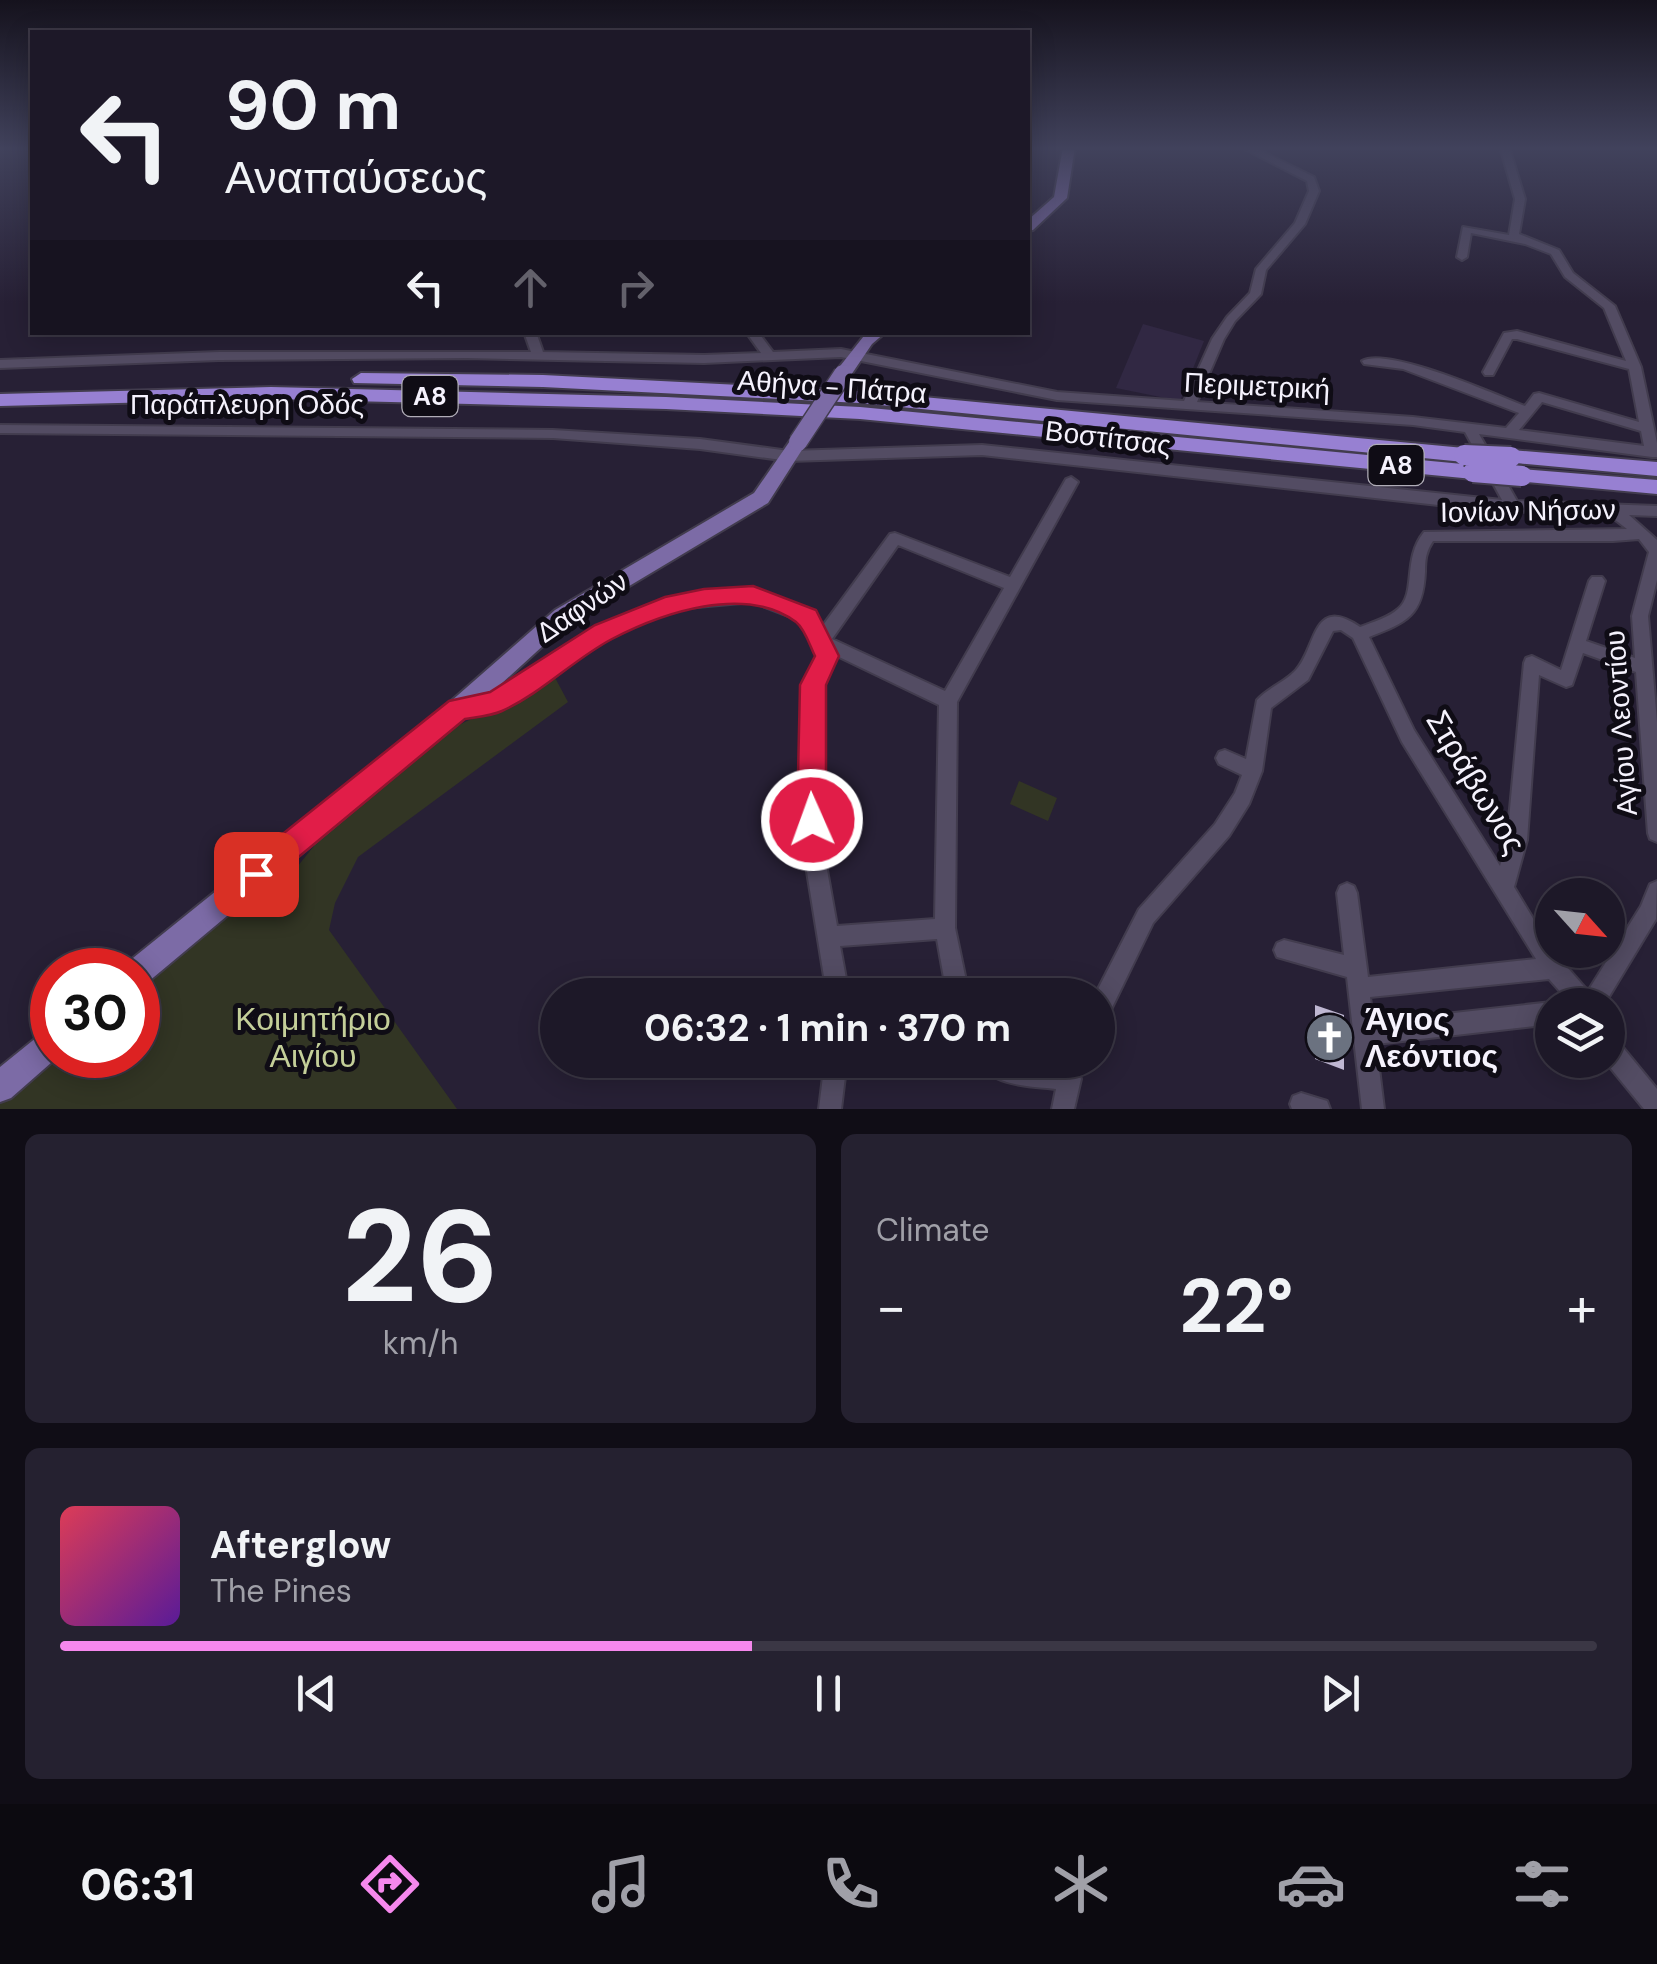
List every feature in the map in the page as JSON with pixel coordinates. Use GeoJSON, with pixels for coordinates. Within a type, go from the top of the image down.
{"type":"FeatureCollection","features":[{"type":"Feature","properties":{"kind":"highway","name":"Αθήνα - Πάτρα"},"geometry":{"type":"LineString","coordinates":[[0,386],[396,379],[616,384],[860,397],[1469,463]]}},
{"type":"Feature","properties":{"kind":"highway","name":"Αθήνα - Πάτρα"},"geometry":{"type":"LineString","coordinates":[[0,400],[271,393],[666,403],[860,414],[1516,466],[1657,487]]}},
{"type":"Feature","properties":{"kind":"highway","name":"Αθήνα - Πάτρα"},"geometry":{"type":"LineString","coordinates":[[1516,466],[1655,458]]}},
{"type":"Feature","properties":{"kind":"main road"},"geometry":{"type":"LineString","coordinates":[[1030,225],[1059,199]]}},
{"type":"Feature","properties":{"kind":"main road","name":"Δαφνών"},"geometry":{"type":"LineString","coordinates":[[160,954],[458,709],[562,616],[760,499],[856,355],[874,335]]}},
{"type":"Feature","properties":{"kind":"main road"},"geometry":{"type":"LineString","coordinates":[[0,1087],[30,1062]]}},
{"type":"Feature","properties":{"kind":"street"},"geometry":{"type":"LineString","coordinates":[[1188,407],[1218,339],[1256,294],[1261,269],[1300,224],[1311,199]]}},
{"type":"Feature","properties":{"kind":"street"},"geometry":{"type":"LineString","coordinates":[[1520,199],[1514,235],[1523,242]]}},
{"type":"Feature","properties":{"kind":"street"},"geometry":{"type":"LineString","coordinates":[[1462,257],[1467,229],[1523,242],[1557,253],[1568,275],[1608,303],[1635,368],[1645,428],[1655,458]]}},
{"type":"Feature","properties":{"kind":"street"},"geometry":{"type":"LineString","coordinates":[[531,335],[538,355]]}},
{"type":"Feature","properties":{"kind":"street"},"geometry":{"type":"LineString","coordinates":[[754,335],[770,356]]}},
{"type":"Feature","properties":{"kind":"street"},"geometry":{"type":"LineString","coordinates":[[1489,372],[1508,336],[1517,335],[1635,368]]}},
{"type":"Feature","properties":{"kind":"street","name":"Περιμετρική"},"geometry":{"type":"LineString","coordinates":[[0,364],[219,356],[538,355],[668,359],[856,355],[1041,393],[1510,432],[1655,458]]}},
{"type":"Feature","properties":{"kind":"street"},"geometry":{"type":"LineString","coordinates":[[1368,361],[1405,366],[1527,411]]}},
{"type":"Feature","properties":{"kind":"street"},"geometry":{"type":"LineString","coordinates":[[1510,432],[1539,396],[1645,428]]}},
{"type":"Feature","properties":{"kind":"street"},"geometry":{"type":"LineString","coordinates":[[1470,428],[1513,507],[1612,522],[1649,539]]}},
{"type":"Feature","properties":{"kind":"street","name":"Παράπλευρη Οδός"},"geometry":{"type":"LineString","coordinates":[[0,429],[553,434]]}},
{"type":"Feature","properties":{"kind":"street","name":"Βοστίτσας"},"geometry":{"type":"LineString","coordinates":[[553,434],[793,449],[1028,453],[1236,480],[1513,507],[1657,511]]}},
{"type":"Feature","properties":{"kind":"street"},"geometry":{"type":"LineString","coordinates":[[955,978],[946,928],[948,701],[1072,482]]}},
{"type":"Feature","properties":{"kind":"street"},"geometry":{"type":"LineString","coordinates":[[1614,510],[1649,539]]}},
{"type":"Feature","properties":{"kind":"street","name":"Ιονίων Νήσων"},"geometry":{"type":"LineString","coordinates":[[1358,634],[1398,618],[1410,608],[1416,592],[1419,548],[1429,536],[1649,539]]}},
{"type":"Feature","properties":{"kind":"street"},"geometry":{"type":"LineString","coordinates":[[820,641],[895,538],[1013,585]]}},
{"type":"Feature","properties":{"kind":"street","name":"Αγίου Λεοντίου"},"geometry":{"type":"LineString","coordinates":[[1649,539],[1657,554],[1650,600],[1640,616],[1657,833]]}},
{"type":"Feature","properties":{"kind":"street"},"geometry":{"type":"LineString","coordinates":[[1503,890],[1517,840],[1532,663],[1566,680],[1597,581]]}},
{"type":"Feature","properties":{"kind":"street"},"geometry":{"type":"LineString","coordinates":[[458,709],[496,702],[603,632],[689,600],[744,596],[769,599],[807,617],[827,656],[813,685],[809,788],[814,853],[835,978]]}},
{"type":"Feature","properties":{"kind":"street"},"geometry":{"type":"LineString","coordinates":[[1115,978],[1146,916],[1222,830],[1253,771],[1258,715],[1265,701],[1304,673],[1319,636],[1329,625],[1346,624],[1358,634]]}},
{"type":"Feature","properties":{"kind":"street","name":"Στράβωνος"},"geometry":{"type":"LineString","coordinates":[[1358,634],[1408,736],[1535,940]]}},
{"type":"Feature","properties":{"kind":"street"},"geometry":{"type":"LineString","coordinates":[[820,641],[948,701]]}},
{"type":"Feature","properties":{"kind":"street"},"geometry":{"type":"LineString","coordinates":[[1576,644],[1644,668]]}},
{"type":"Feature","properties":{"kind":"street"},"geometry":{"type":"LineString","coordinates":[[1226,758],[1253,771]]}},
{"type":"Feature","properties":{"kind":"street"},"geometry":{"type":"LineString","coordinates":[[1600,988],[1650,912],[1657,891]]}},
{"type":"Feature","properties":{"kind":"street"},"geometry":{"type":"LineString","coordinates":[[1347,893],[1373,1109]]}},
{"type":"Feature","properties":{"kind":"street"},"geometry":{"type":"LineString","coordinates":[[829,937],[946,928]]}},
{"type":"Feature","properties":{"kind":"street"},"geometry":{"type":"LineString","coordinates":[[1284,950],[1358,978],[1553,968]]}},
{"type":"Feature","properties":{"kind":"street","name":"Στράβωνος"},"geometry":{"type":"LineString","coordinates":[[1553,968],[1572,988]]}},
{"type":"Feature","properties":{"kind":"street"},"geometry":{"type":"LineString","coordinates":[[1365,1034],[1535,1015]]}},
{"type":"Feature","properties":{"kind":"street"},"geometry":{"type":"LineString","coordinates":[[1625,1068],[1657,1107]]}},
{"type":"Feature","properties":{"kind":"street"},"geometry":{"type":"LineString","coordinates":[[830,1109],[834,1078]]}},
{"type":"Feature","properties":{"kind":"street"},"geometry":{"type":"LineString","coordinates":[[1063,1109],[1072,1078]]}},
{"type":"Feature","properties":{"kind":"shaded area"},"geometry":{"type":"Polygon","coordinates":[[[1143,324],[1204,341],[1180,401],[1116,388],[1143,324]]]}},
{"type":"Feature","properties":{"kind":"green space","name":"Κοιμητήριο Αιγίου"},"geometry":{"type":"Polygon","coordinates":[[[552,672],[568,702],[358,857],[335,903],[329,930],[457,1109],[0,1109],[0,1104],[30,1078],[160,1078],[160,967],[234,904],[260,902],[281,887],[334,821],[444,732],[501,705],[552,672]]]}},
{"type":"Feature","properties":{"kind":"green space"},"geometry":{"type":"Polygon","coordinates":[[[1019,781],[1057,798],[1048,821],[1010,804],[1019,781]]]}},
{"type":"Feature","properties":{"kind":"building","name":"Άγιος Λεόντιος"},"geometry":{"type":"Polygon","coordinates":[[[1315,1005],[1344,1015],[1344,1070],[1315,1059],[1315,1005]]]}},
{"type":"Feature","properties":{"kind":"place","name":"Άγιος Λεόντιος"},"geometry":{"type":"Point","coordinates":[1330,1037]}},
{"type":"Feature","properties":{"kind":"route"},"geometry":{"type":"LineString","coordinates":[[256,874],[458,709],[496,702],[603,632],[673,603],[704,598],[769,599],[807,617],[820,641],[827,656],[813,685],[809,788],[812,820]]}}]}
